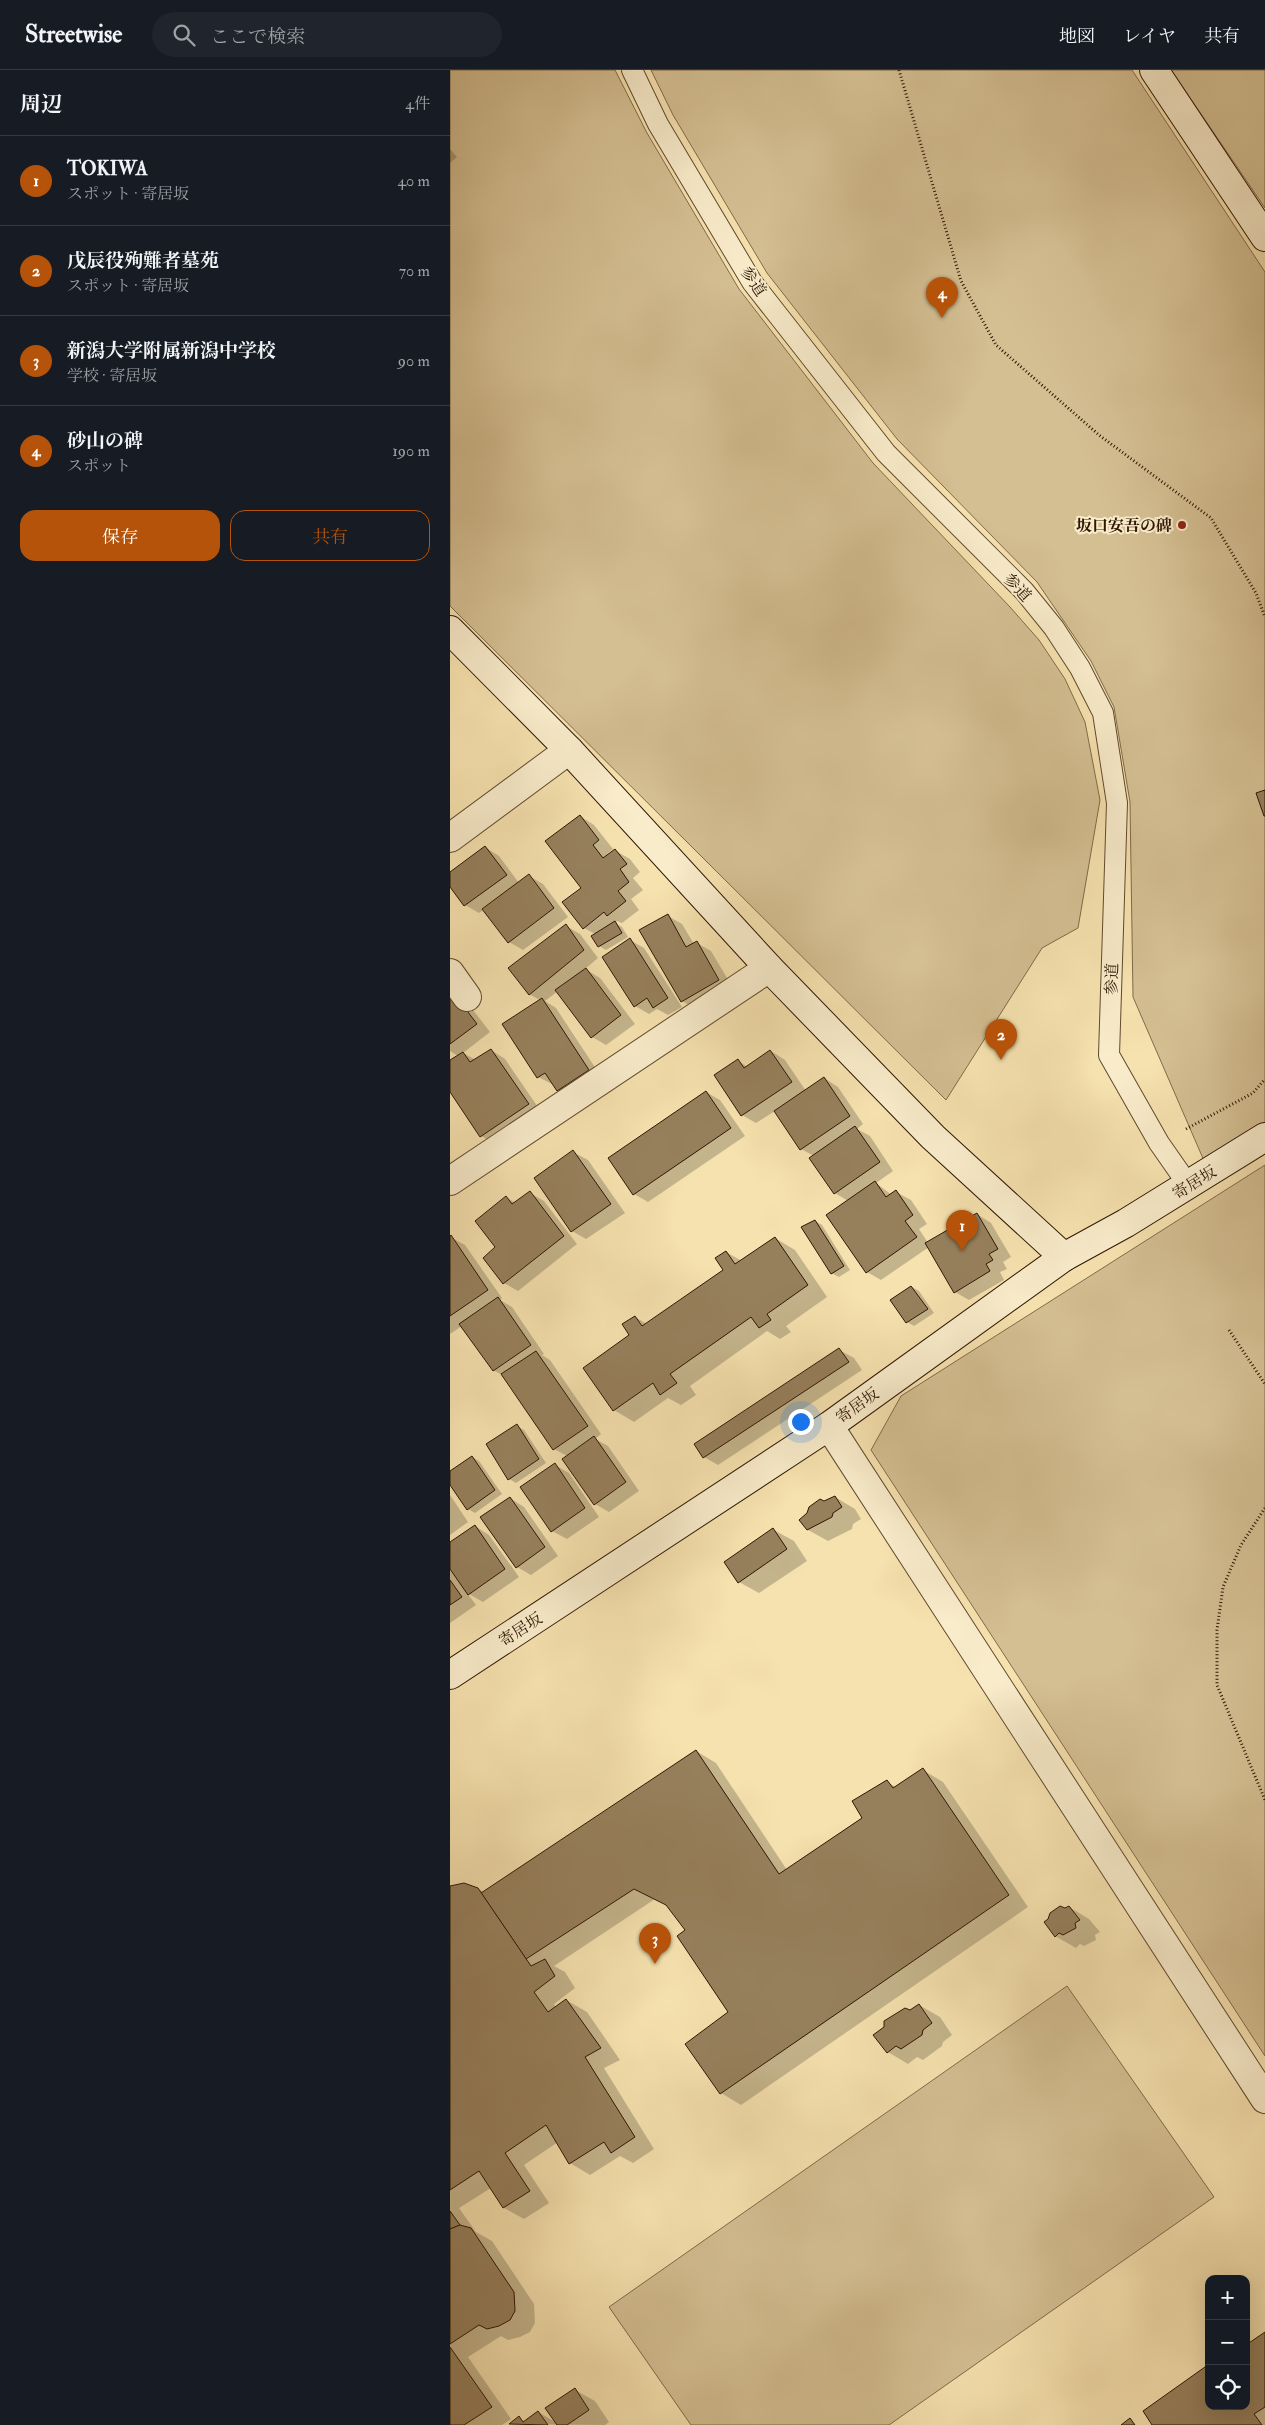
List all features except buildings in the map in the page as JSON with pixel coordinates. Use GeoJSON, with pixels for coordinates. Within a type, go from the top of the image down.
{"type":"FeatureCollection","features":[{"type":"Feature","properties":{"kind":"street"},"geometry":{"type":"LineString","coordinates":[[1154,70],[1265,238]]}},
{"type":"Feature","properties":{"kind":"street"},"geometry":{"type":"LineString","coordinates":[[450,630],[569,750],[769,968],[933,1137],[1064,1257]]}},
{"type":"Feature","properties":{"kind":"street"},"geometry":{"type":"LineString","coordinates":[[450,838],[569,750]]}},
{"type":"Feature","properties":{"kind":"street"},"geometry":{"type":"LineString","coordinates":[[450,1181],[769,968]]}},
{"type":"Feature","properties":{"kind":"street"},"geometry":{"type":"LineString","coordinates":[[450,973],[467,997]]}},
{"type":"Feature","properties":{"kind":"street","name":"寄居坂"},"geometry":{"type":"LineString","coordinates":[[450,1675],[829,1426],[1064,1257],[1189,1186],[1265,1137]]}},
{"type":"Feature","properties":{"kind":"street"},"geometry":{"type":"LineString","coordinates":[[829,1426],[1265,2099]]}},
{"type":"Feature","properties":{"kind":"lane","name":"参道"},"geometry":{"type":"LineString","coordinates":[[632,70],[658,124],[752,282],[886,453],[1024,591],[1054,628],[1080,668],[1104,713],[1117,803],[1109,1054],[1159,1143],[1189,1186]]}},
{"type":"Feature","properties":{"kind":"path"},"geometry":{"type":"LineString","coordinates":[[899,70],[961,280],[996,345],[1099,436],[1211,518],[1256,593],[1265,616]]}},
{"type":"Feature","properties":{"kind":"path"},"geometry":{"type":"LineString","coordinates":[[1159,1143],[1253,1093],[1265,1079]]}},
{"type":"Feature","properties":{"kind":"path"},"geometry":{"type":"LineString","coordinates":[[1229,1330],[1265,1384]]}},
{"type":"Feature","properties":{"kind":"path"},"geometry":{"type":"LineString","coordinates":[[1265,1508],[1241,1545],[1223,1587],[1217,1630],[1217,1684],[1265,1800]]}},
{"type":"Feature","properties":{"kind":"shaded area"},"geometry":{"type":"Polygon","coordinates":[[[450,70],[615,70],[647,133],[739,289],[873,463],[1010,607],[1039,640],[1065,679],[1085,722],[1100,800],[1078,928],[1042,948],[946,1100],[450,606],[450,70]]]}},
{"type":"Feature","properties":{"kind":"shaded area"},"geometry":{"type":"Polygon","coordinates":[[[651,70],[1132,70],[1265,272],[1265,1122],[1205,1163],[1133,997],[1130,802],[1114,707],[1091,661],[1037,582],[897,439],[767,273],[673,115],[651,70]]]}},
{"type":"Feature","properties":{"kind":"shaded area"},"geometry":{"type":"Polygon","coordinates":[[[1171,70],[1265,70],[1265,208],[1171,70]]]}},
{"type":"Feature","properties":{"kind":"shaded area"},"geometry":{"type":"Polygon","coordinates":[[[1265,1165],[1265,2056],[871,1450],[901,1396],[1265,1165]]]}},
{"type":"Feature","properties":{"kind":"shaded area"},"geometry":{"type":"Polygon","coordinates":[[[1067,1986],[1214,2197],[889,2425],[691,2425],[609,2307],[1067,1986]]]}},
{"type":"Feature","properties":{"kind":"place","name":"砂山の碑"},"geometry":{"type":"Point","coordinates":[942,318]}},
{"type":"Feature","properties":{"kind":"place","name":"坂口安吾の碑"},"geometry":{"type":"Point","coordinates":[1182,525]}},
{"type":"Feature","properties":{"kind":"place","name":"戊辰役殉難者墓苑"},"geometry":{"type":"Point","coordinates":[1001,1060]}},
{"type":"Feature","properties":{"kind":"place","name":"TOKIWA"},"geometry":{"type":"Point","coordinates":[962,1251]}},
{"type":"Feature","properties":{"kind":"place","name":"新潟大学附属新潟中学校"},"geometry":{"type":"Point","coordinates":[655,1964]}}]}
